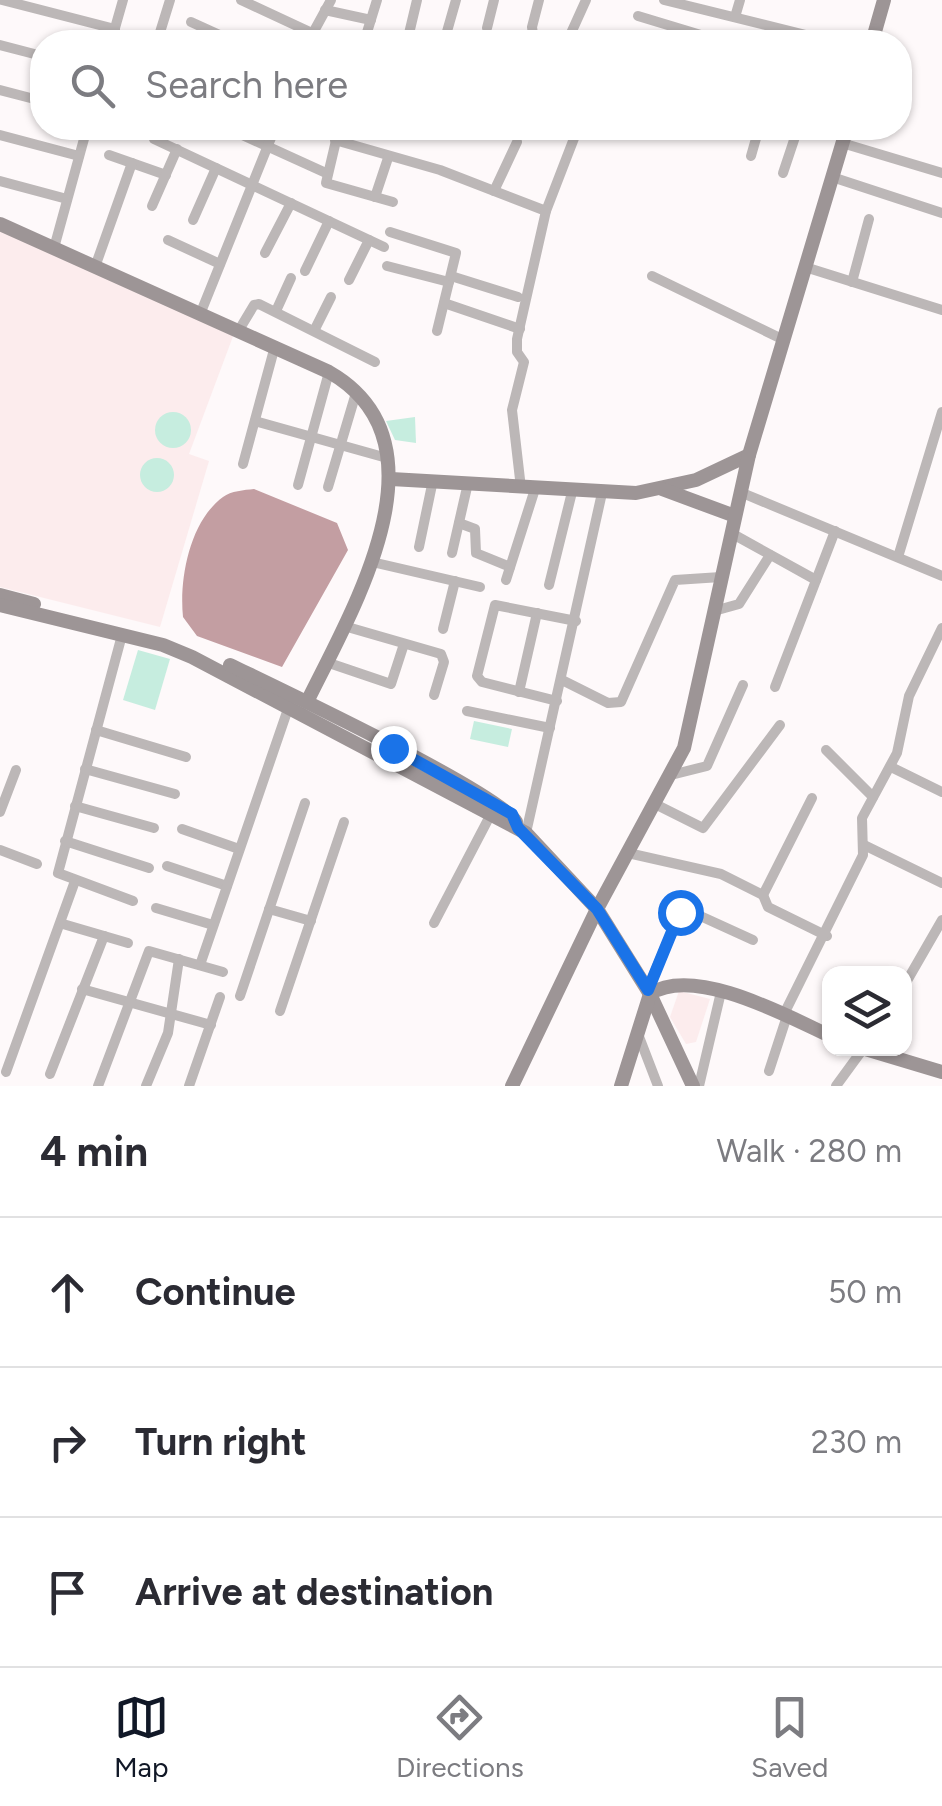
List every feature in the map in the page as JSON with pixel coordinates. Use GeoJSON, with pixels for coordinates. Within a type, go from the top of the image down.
{"type":"FeatureCollection","features":[{"type":"Feature","properties":{"kind":"street"},"geometry":{"type":"LineString","coordinates":[[2,0],[31,4],[114,29],[123,0]]}},
{"type":"Feature","properties":{"kind":"street"},"geometry":{"type":"LineString","coordinates":[[161,30],[170,0]]}},
{"type":"Feature","properties":{"kind":"street"},"geometry":{"type":"LineString","coordinates":[[241,0],[295,30]]}},
{"type":"Feature","properties":{"kind":"street"},"geometry":{"type":"LineString","coordinates":[[368,30],[377,0]]}},
{"type":"Feature","properties":{"kind":"street"},"geometry":{"type":"LineString","coordinates":[[409,30],[417,0]]}},
{"type":"Feature","properties":{"kind":"street"},"geometry":{"type":"LineString","coordinates":[[447,30],[456,0]]}},
{"type":"Feature","properties":{"kind":"street"},"geometry":{"type":"LineString","coordinates":[[487,28],[494,0]]}},
{"type":"Feature","properties":{"kind":"street"},"geometry":{"type":"LineString","coordinates":[[532,30],[539,0]]}},
{"type":"Feature","properties":{"kind":"street"},"geometry":{"type":"LineString","coordinates":[[573,30],[586,0]]}},
{"type":"Feature","properties":{"kind":"street"},"geometry":{"type":"LineString","coordinates":[[664,0],[784,30]]}},
{"type":"Feature","properties":{"kind":"street"},"geometry":{"type":"LineString","coordinates":[[735,18],[740,0]]}},
{"type":"Feature","properties":{"kind":"street"},"geometry":{"type":"LineString","coordinates":[[875,30],[884,0]]}},
{"type":"Feature","properties":{"kind":"street"},"geometry":{"type":"LineString","coordinates":[[314,30],[328,5],[371,20]]}},
{"type":"Feature","properties":{"kind":"street"},"geometry":{"type":"LineString","coordinates":[[638,16],[675,30]]}},
{"type":"Feature","properties":{"kind":"street"},"geometry":{"type":"LineString","coordinates":[[191,22],[209,30]]}},
{"type":"Feature","properties":{"kind":"street"},"geometry":{"type":"LineString","coordinates":[[0,45],[30,53]]}},
{"type":"Feature","properties":{"kind":"street"},"geometry":{"type":"LineString","coordinates":[[0,90],[30,98]]}},
{"type":"Feature","properties":{"kind":"street"},"geometry":{"type":"LineString","coordinates":[[0,135],[79,156]]}},
{"type":"Feature","properties":{"kind":"street"},"geometry":{"type":"LineString","coordinates":[[54,248],[84,140]]}},
{"type":"Feature","properties":{"kind":"street"},"geometry":{"type":"LineString","coordinates":[[156,140],[384,247]]}},
{"type":"Feature","properties":{"kind":"street"},"geometry":{"type":"LineString","coordinates":[[255,140],[326,173]]}},
{"type":"Feature","properties":{"kind":"street"},"geometry":{"type":"LineString","coordinates":[[201,312],[271,140]]}},
{"type":"Feature","properties":{"kind":"street"},"geometry":{"type":"LineString","coordinates":[[393,202],[328,184],[326,173],[335,140],[388,158],[397,156],[546,211]]}},
{"type":"Feature","properties":{"kind":"street"},"geometry":{"type":"LineString","coordinates":[[506,580],[528,489],[512,410],[524,362],[516,347],[546,211],[573,140]]}},
{"type":"Feature","properties":{"kind":"street"},"geometry":{"type":"LineString","coordinates":[[751,156],[756,140]]}},
{"type":"Feature","properties":{"kind":"street"},"geometry":{"type":"LineString","coordinates":[[783,173],[794,140]]}},
{"type":"Feature","properties":{"kind":"street"},"geometry":{"type":"LineString","coordinates":[[512,1086],[597,909],[684,748],[749,456],[843,140]]}},
{"type":"Feature","properties":{"kind":"street"},"geometry":{"type":"LineString","coordinates":[[494,191],[517,142]]}},
{"type":"Feature","properties":{"kind":"street"},"geometry":{"type":"LineString","coordinates":[[842,143],[942,173]]}},
{"type":"Feature","properties":{"kind":"street"},"geometry":{"type":"LineString","coordinates":[[152,206],[178,150]]}},
{"type":"Feature","properties":{"kind":"street"},"geometry":{"type":"LineString","coordinates":[[109,154],[166,175]]}},
{"type":"Feature","properties":{"kind":"street"},"geometry":{"type":"LineString","coordinates":[[375,197],[388,158]]}},
{"type":"Feature","properties":{"kind":"street"},"geometry":{"type":"LineString","coordinates":[[95,267],[132,163]]}},
{"type":"Feature","properties":{"kind":"street"},"geometry":{"type":"LineString","coordinates":[[193,220],[216,168]]}},
{"type":"Feature","properties":{"kind":"street"},"geometry":{"type":"LineString","coordinates":[[832,178],[942,212]]}},
{"type":"Feature","properties":{"kind":"street"},"geometry":{"type":"LineString","coordinates":[[0,181],[67,199]]}},
{"type":"Feature","properties":{"kind":"street"},"geometry":{"type":"LineString","coordinates":[[266,254],[290,202]]}},
{"type":"Feature","properties":{"kind":"street"},"geometry":{"type":"LineString","coordinates":[[852,282],[869,219]]}},
{"type":"Feature","properties":{"kind":"street"},"geometry":{"type":"LineString","coordinates":[[305,272],[330,221]]}},
{"type":"Feature","properties":{"kind":"street"},"geometry":{"type":"LineString","coordinates":[[0,224],[329,372],[357,389],[370,404],[391,479],[372,562],[307,702]]}},
{"type":"Feature","properties":{"kind":"street"},"geometry":{"type":"LineString","coordinates":[[390,232],[454,250],[437,331]]}},
{"type":"Feature","properties":{"kind":"street"},"geometry":{"type":"LineString","coordinates":[[168,240],[220,264]]}},
{"type":"Feature","properties":{"kind":"street"},"geometry":{"type":"LineString","coordinates":[[349,280],[368,240]]}},
{"type":"Feature","properties":{"kind":"street"},"geometry":{"type":"LineString","coordinates":[[387,266],[518,297]]}},
{"type":"Feature","properties":{"kind":"street"},"geometry":{"type":"LineString","coordinates":[[805,267],[942,310]]}},
{"type":"Feature","properties":{"kind":"street"},"geometry":{"type":"LineString","coordinates":[[652,276],[784,340]]}},
{"type":"Feature","properties":{"kind":"street"},"geometry":{"type":"LineString","coordinates":[[276,312],[291,278]]}},
{"type":"Feature","properties":{"kind":"street"},"geometry":{"type":"LineString","coordinates":[[315,330],[332,297]]}},
{"type":"Feature","properties":{"kind":"street"},"geometry":{"type":"LineString","coordinates":[[444,303],[520,329]]}},
{"type":"Feature","properties":{"kind":"street"},"geometry":{"type":"LineString","coordinates":[[239,330],[255,304],[375,362]]}},
{"type":"Feature","properties":{"kind":"street"},"geometry":{"type":"LineString","coordinates":[[243,464],[275,346]]}},
{"type":"Feature","properties":{"kind":"street"},"geometry":{"type":"LineString","coordinates":[[298,486],[329,372]]}},
{"type":"Feature","properties":{"kind":"street"},"geometry":{"type":"LineString","coordinates":[[328,488],[357,389]]}},
{"type":"Feature","properties":{"kind":"street"},"geometry":{"type":"LineString","coordinates":[[898,558],[942,412]]}},
{"type":"Feature","properties":{"kind":"street"},"geometry":{"type":"LineString","coordinates":[[255,421],[388,458]]}},
{"type":"Feature","properties":{"kind":"street"},"geometry":{"type":"LineString","coordinates":[[391,479],[602,493],[661,489],[696,480],[749,456]]}},
{"type":"Feature","properties":{"kind":"street"},"geometry":{"type":"LineString","coordinates":[[419,547],[433,480]]}},
{"type":"Feature","properties":{"kind":"street"},"geometry":{"type":"LineString","coordinates":[[452,553],[468,483]]}},
{"type":"Feature","properties":{"kind":"street"},"geometry":{"type":"LineString","coordinates":[[661,489],[735,516]]}},
{"type":"Feature","properties":{"kind":"street"},"geometry":{"type":"LineString","coordinates":[[549,585],[572,492]]}},
{"type":"Feature","properties":{"kind":"street"},"geometry":{"type":"LineString","coordinates":[[740,492],[942,576]]}},
{"type":"Feature","properties":{"kind":"street"},"geometry":{"type":"LineString","coordinates":[[522,831],[576,621],[602,493]]}},
{"type":"Feature","properties":{"kind":"street"},"geometry":{"type":"LineString","coordinates":[[458,523],[475,530],[476,553],[510,567]]}},
{"type":"Feature","properties":{"kind":"street"},"geometry":{"type":"LineString","coordinates":[[775,687],[835,531]]}},
{"type":"Feature","properties":{"kind":"street"},"geometry":{"type":"LineString","coordinates":[[731,533],[816,580]]}},
{"type":"Feature","properties":{"kind":"street"},"geometry":{"type":"LineString","coordinates":[[714,611],[739,604],[770,554]]}},
{"type":"Feature","properties":{"kind":"street"},"geometry":{"type":"LineString","coordinates":[[372,562],[480,588]]}},
{"type":"Feature","properties":{"kind":"street"},"geometry":{"type":"LineString","coordinates":[[562,680],[608,703],[622,702],[676,580],[722,577]]}},
{"type":"Feature","properties":{"kind":"street"},"geometry":{"type":"LineString","coordinates":[[443,629],[455,582]]}},
{"type":"Feature","properties":{"kind":"street"},"geometry":{"type":"LineString","coordinates":[[0,595],[174,640],[307,702],[506,809],[597,909],[649,992],[696,1086]]}},
{"type":"Feature","properties":{"kind":"street"},"geometry":{"type":"LineString","coordinates":[[556,701],[482,682],[476,676],[495,605],[576,621]]}},
{"type":"Feature","properties":{"kind":"street"},"geometry":{"type":"LineString","coordinates":[[0,606],[177,651],[289,706],[522,831]]}},
{"type":"Feature","properties":{"kind":"street"},"geometry":{"type":"LineString","coordinates":[[519,692],[537,613]]}},
{"type":"Feature","properties":{"kind":"street"},"geometry":{"type":"LineString","coordinates":[[344,626],[444,657],[434,695]]}},
{"type":"Feature","properties":{"kind":"street"},"geometry":{"type":"LineString","coordinates":[[769,1071],[786,1015],[826,936],[864,845],[862,818],[891,766],[908,696],[942,628]]}},
{"type":"Feature","properties":{"kind":"street"},"geometry":{"type":"LineString","coordinates":[[122,635],[58,873],[133,901]]}},
{"type":"Feature","properties":{"kind":"street"},"geometry":{"type":"LineString","coordinates":[[326,662],[391,684],[404,644]]}},
{"type":"Feature","properties":{"kind":"street"},"geometry":{"type":"LineString","coordinates":[[671,776],[707,766],[712,760],[742,685]]}},
{"type":"Feature","properties":{"kind":"street"},"geometry":{"type":"LineString","coordinates":[[200,966],[289,706]]}},
{"type":"Feature","properties":{"kind":"street"},"geometry":{"type":"LineString","coordinates":[[467,711],[550,728]]}},
{"type":"Feature","properties":{"kind":"street"},"geometry":{"type":"LineString","coordinates":[[655,804],[704,828],[780,725]]}},
{"type":"Feature","properties":{"kind":"street"},"geometry":{"type":"LineString","coordinates":[[96,730],[186,758]]}},
{"type":"Feature","properties":{"kind":"street"},"geometry":{"type":"LineString","coordinates":[[826,750],[873,797]]}},
{"type":"Feature","properties":{"kind":"street"},"geometry":{"type":"LineString","coordinates":[[891,766],[942,792]]}},
{"type":"Feature","properties":{"kind":"street"},"geometry":{"type":"LineString","coordinates":[[85,769],[176,794]]}},
{"type":"Feature","properties":{"kind":"street"},"geometry":{"type":"LineString","coordinates":[[0,812],[16,770]]}},
{"type":"Feature","properties":{"kind":"street"},"geometry":{"type":"LineString","coordinates":[[764,895],[812,798]]}},
{"type":"Feature","properties":{"kind":"street"},"geometry":{"type":"LineString","coordinates":[[240,996],[305,803]]}},
{"type":"Feature","properties":{"kind":"street"},"geometry":{"type":"LineString","coordinates":[[75,806],[154,828]]}},
{"type":"Feature","properties":{"kind":"street"},"geometry":{"type":"LineString","coordinates":[[434,923],[492,812]]}},
{"type":"Feature","properties":{"kind":"street"},"geometry":{"type":"LineString","coordinates":[[280,1011],[344,822]]}},
{"type":"Feature","properties":{"kind":"street"},"geometry":{"type":"LineString","coordinates":[[182,830],[239,849]]}},
{"type":"Feature","properties":{"kind":"street"},"geometry":{"type":"LineString","coordinates":[[65,841],[149,868]]}},
{"type":"Feature","properties":{"kind":"street"},"geometry":{"type":"LineString","coordinates":[[864,845],[942,883]]}},
{"type":"Feature","properties":{"kind":"street"},"geometry":{"type":"LineString","coordinates":[[0,850],[37,864]]}},
{"type":"Feature","properties":{"kind":"street"},"geometry":{"type":"LineString","coordinates":[[628,853],[721,874],[764,895],[768,906],[826,936]]}},
{"type":"Feature","properties":{"kind":"street"},"geometry":{"type":"LineString","coordinates":[[167,866],[226,886]]}},
{"type":"Feature","properties":{"kind":"street"},"geometry":{"type":"LineString","coordinates":[[6,1072],[63,924],[75,881]]}},
{"type":"Feature","properties":{"kind":"street"},"geometry":{"type":"LineString","coordinates":[[269,907],[311,921]]}},
{"type":"Feature","properties":{"kind":"street"},"geometry":{"type":"LineString","coordinates":[[156,908],[214,925]]}},
{"type":"Feature","properties":{"kind":"street"},"geometry":{"type":"LineString","coordinates":[[621,1086],[649,992],[680,912],[692,910],[754,940]]}},
{"type":"Feature","properties":{"kind":"street"},"geometry":{"type":"LineString","coordinates":[[912,972],[942,920]]}},
{"type":"Feature","properties":{"kind":"street"},"geometry":{"type":"LineString","coordinates":[[63,924],[128,943]]}},
{"type":"Feature","properties":{"kind":"street"},"geometry":{"type":"LineString","coordinates":[[50,1074],[104,936]]}},
{"type":"Feature","properties":{"kind":"street"},"geometry":{"type":"LineString","coordinates":[[98,1086],[148,951],[222,972]]}},
{"type":"Feature","properties":{"kind":"street"},"geometry":{"type":"LineString","coordinates":[[146,1086],[172,1015],[180,959]]}},
{"type":"Feature","properties":{"kind":"street"},"geometry":{"type":"LineString","coordinates":[[649,992],[671,984],[721,992],[822,1032]]}},
{"type":"Feature","properties":{"kind":"street"},"geometry":{"type":"LineString","coordinates":[[82,989],[210,1025]]}},
{"type":"Feature","properties":{"kind":"street"},"geometry":{"type":"LineString","coordinates":[[696,1086],[721,992]]}},
{"type":"Feature","properties":{"kind":"street"},"geometry":{"type":"LineString","coordinates":[[189,1086],[220,997]]}},
{"type":"Feature","properties":{"kind":"street"},"geometry":{"type":"LineString","coordinates":[[638,1034],[658,1086]]}},
{"type":"Feature","properties":{"kind":"street"},"geometry":{"type":"LineString","coordinates":[[836,1086],[860,1056]]}},
{"type":"Feature","properties":{"kind":"street"},"geometry":{"type":"LineString","coordinates":[[889,1056],[942,1072]]}},
{"type":"Feature","properties":{"kind":"shaded area"},"geometry":{"type":"Polygon","coordinates":[[[0,230],[235,331],[189,454],[209,461],[160,627],[0,587],[0,230]]]}},
{"type":"Feature","properties":{"kind":"shaded area"},"geometry":{"type":"Polygon","coordinates":[[[254,489],[337,523],[348,550],[282,667],[197,636],[183,617],[185,568],[202,520],[226,495],[254,489]]]}},
{"type":"Feature","properties":{"kind":"shaded area"},"geometry":{"type":"Polygon","coordinates":[[[679,991],[710,999],[696,1042],[686,1044],[670,1017],[679,991]]]}},
{"type":"Feature","properties":{"kind":"building"},"geometry":{"type":"Polygon","coordinates":[[[173,412],[185,418],[191,430],[185,442],[173,448],[161,442],[155,430],[161,418],[173,412]]]}},
{"type":"Feature","properties":{"kind":"building"},"geometry":{"type":"Polygon","coordinates":[[[415,417],[416,443],[395,440],[386,421],[415,417]]]}},
{"type":"Feature","properties":{"kind":"building"},"geometry":{"type":"Polygon","coordinates":[[[157,458],[169,463],[174,475],[169,487],[157,492],[145,487],[140,475],[145,463],[157,458]]]}},
{"type":"Feature","properties":{"kind":"building"},"geometry":{"type":"Polygon","coordinates":[[[138,650],[170,659],[155,710],[123,700],[138,650]]]}},
{"type":"Feature","properties":{"kind":"building"},"geometry":{"type":"Polygon","coordinates":[[[474,721],[512,729],[508,747],[470,739],[474,721]]]}},
{"type":"Feature","properties":{"kind":"route"},"geometry":{"type":"LineString","coordinates":[[393,748],[512,814],[518,828],[597,909],[648,990],[680,912]]}}]}
